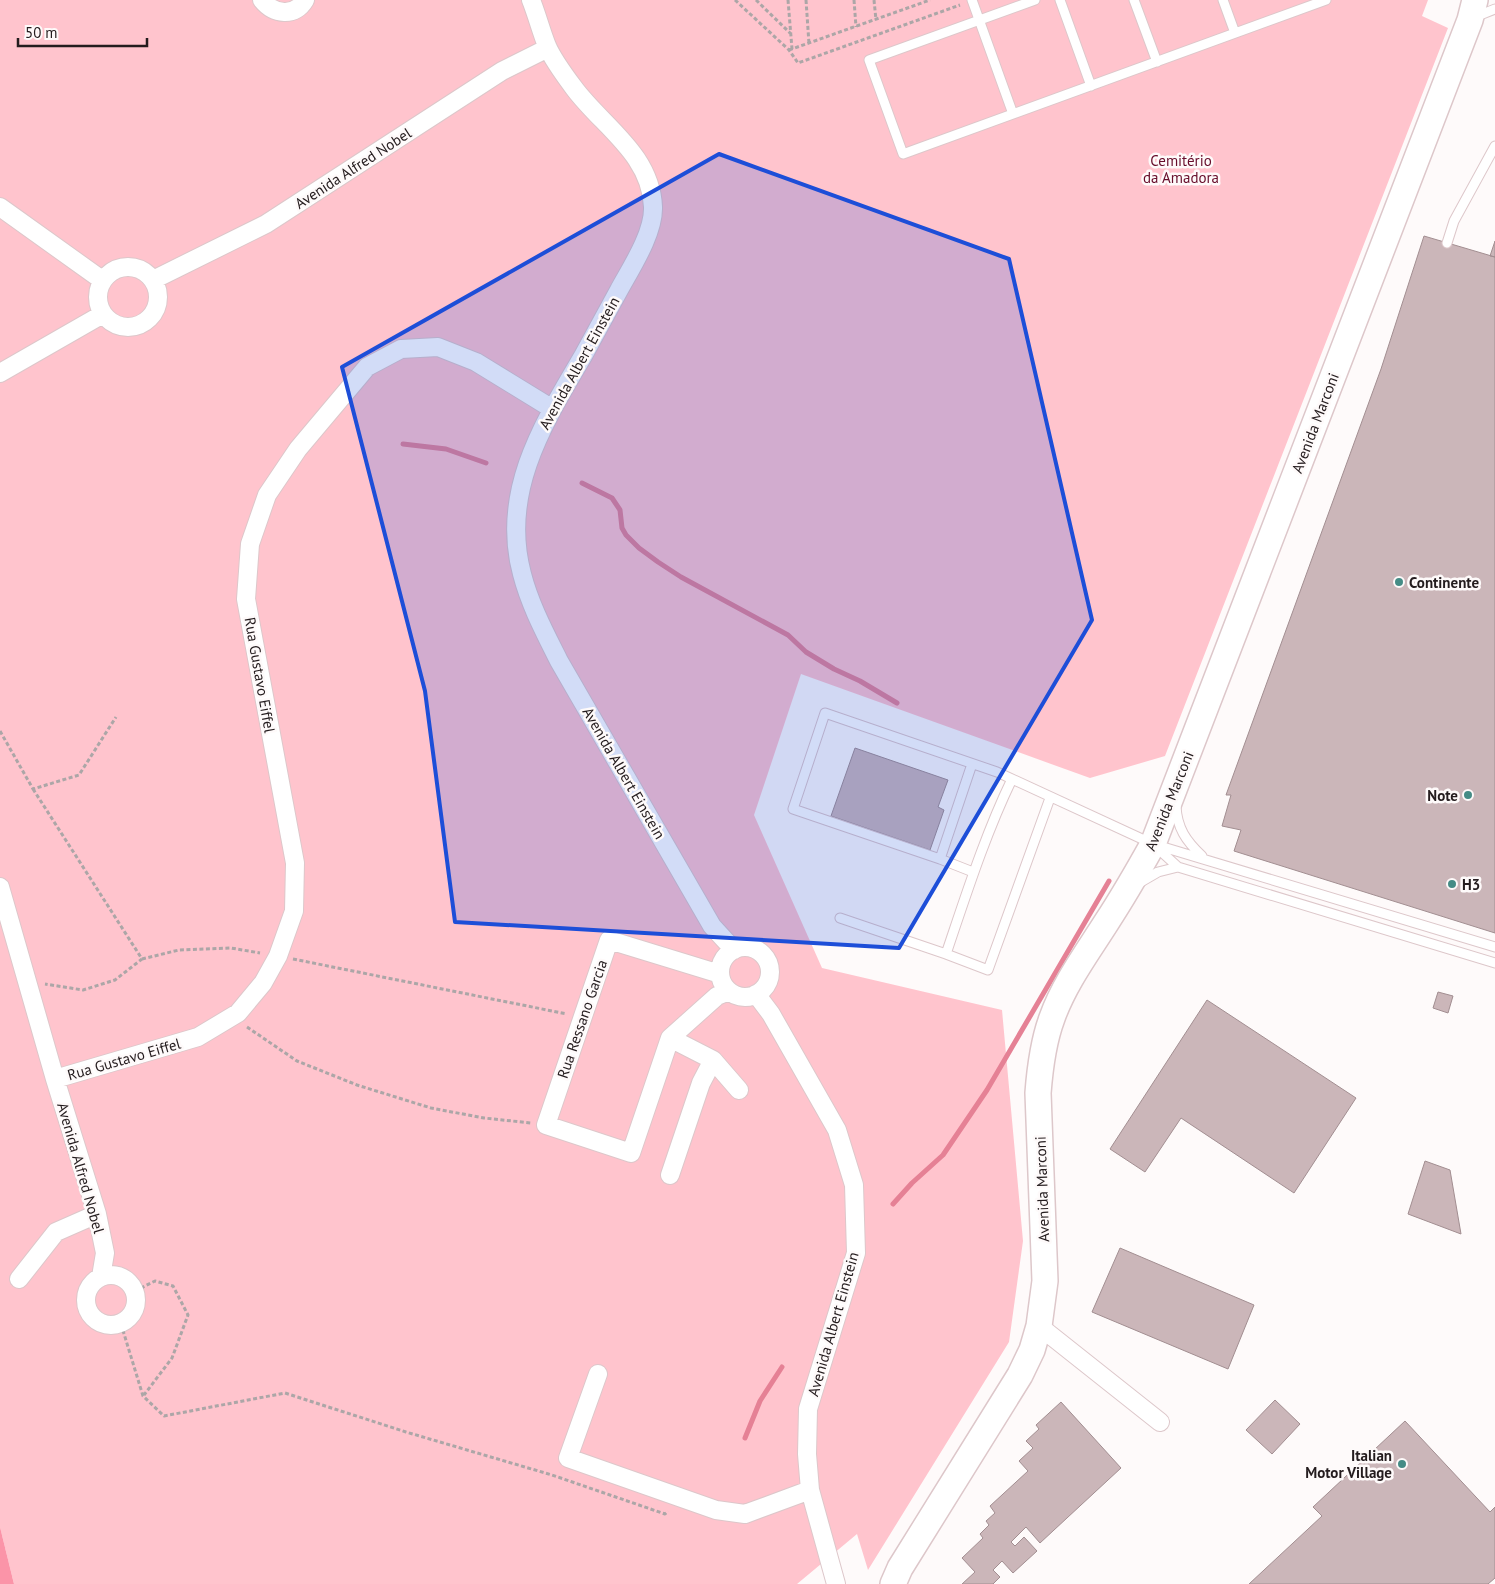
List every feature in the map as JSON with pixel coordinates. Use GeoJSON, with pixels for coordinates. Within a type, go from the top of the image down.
{"type":"FeatureCollection","features":[{"type":"Feature","properties":{"kind":"street"},"geometry":{"type":"LineString","coordinates":[[262,0],[268,7],[283,13],[291,12],[306,0]]}},
{"type":"Feature","properties":{"kind":"street","name":"Avenida Albert Einstein"},"geometry":{"type":"LineString","coordinates":[[531,0],[548,48],[574,88],[639,160],[652,193],[653,210],[650,228],[636,259],[584,354],[551,408],[527,465],[518,496],[516,515],[517,540],[522,573],[541,626],[564,669],[712,926],[734,950]]}},
{"type":"Feature","properties":{"kind":"street","name":"Avenida Marconi"},"geometry":{"type":"LineString","coordinates":[[880,1584],[897,1576],[1020,1375],[1032,1350],[1040,1326],[1044,1281],[1038,1093],[1040,1069],[1052,1017],[1075,970],[1126,892],[1153,844],[1473,10],[1486,0]]}},
{"type":"Feature","properties":{"kind":"street","name":"Avenida Alfred Nobel"},"geometry":{"type":"LineString","coordinates":[[153,280],[266,224],[502,71],[548,48]]}},
{"type":"Feature","properties":{"kind":"street"},"geometry":{"type":"LineString","coordinates":[[0,206],[102,280]]}},
{"type":"Feature","properties":{"kind":"street"},"geometry":{"type":"LineString","coordinates":[[128,266],[146,272],[153,280],[157,288],[158,298],[152,315],[145,322],[127,327],[109,321],[102,314],[97,297],[98,288],[109,272],[128,266]]}},
{"type":"Feature","properties":{"kind":"street"},"geometry":{"type":"LineString","coordinates":[[0,373],[102,314]]}},
{"type":"Feature","properties":{"kind":"street","name":"Rua Gustavo Eiffel"},"geometry":{"type":"LineString","coordinates":[[55,1079],[198,1037],[238,1013],[263,983],[278,956],[294,911],[295,863],[246,599],[250,544],[267,495],[298,449],[367,367],[401,349],[438,347],[476,362],[551,408]]}},
{"type":"Feature","properties":{"kind":"street","name":"Avenida Alfred Nobel"},"geometry":{"type":"LineString","coordinates":[[0,887],[55,1079],[97,1214],[105,1254],[102,1277]]}},
{"type":"Feature","properties":{"kind":"street","name":"Rua Ressano Garcia"},"geometry":{"type":"LineString","coordinates":[[546,1125],[609,940],[720,974]]}},
{"type":"Feature","properties":{"kind":"street"},"geometry":{"type":"LineString","coordinates":[[749,948],[762,955],[767,961],[769,976],[767,984],[756,994],[742,997],[729,991],[721,980],[720,974],[723,960],[734,950],[749,948]]}},
{"type":"Feature","properties":{"kind":"street"},"geometry":{"type":"LineString","coordinates":[[546,1125],[631,1153],[670,1038],[717,996],[729,991]]}},
{"type":"Feature","properties":{"kind":"street","name":"Avenida Albert Einstein"},"geometry":{"type":"LineString","coordinates":[[756,994],[771,1014],[837,1130],[854,1184],[856,1253],[808,1409],[807,1454],[810,1490],[836,1584]]}},
{"type":"Feature","properties":{"kind":"street"},"geometry":{"type":"LineString","coordinates":[[670,1038],[713,1060],[739,1090]]}},
{"type":"Feature","properties":{"kind":"street"},"geometry":{"type":"LineString","coordinates":[[670,1175],[701,1084],[713,1060]]}},
{"type":"Feature","properties":{"kind":"street"},"geometry":{"type":"LineString","coordinates":[[19,1279],[56,1232],[97,1214]]}},
{"type":"Feature","properties":{"kind":"street"},"geometry":{"type":"LineString","coordinates":[[118,1276],[125,1278],[135,1291],[136,1306],[128,1320],[121,1324],[113,1326],[104,1325],[90,1314],[86,1306],[89,1288],[94,1281],[102,1277],[118,1276]]}},
{"type":"Feature","properties":{"kind":"street"},"geometry":{"type":"LineString","coordinates":[[1040,1326],[1160,1422]]}},
{"type":"Feature","properties":{"kind":"street"},"geometry":{"type":"LineString","coordinates":[[598,1374],[568,1458],[716,1510],[745,1514],[810,1490]]}},
{"type":"Feature","properties":{"kind":"lane"},"geometry":{"type":"LineString","coordinates":[[972,0],[1013,114]]}},
{"type":"Feature","properties":{"kind":"lane"},"geometry":{"type":"LineString","coordinates":[[1035,0],[869,60],[903,154],[1235,33],[1299,5],[1326,0]]}},
{"type":"Feature","properties":{"kind":"lane"},"geometry":{"type":"LineString","coordinates":[[1060,0],[1091,86]]}},
{"type":"Feature","properties":{"kind":"lane"},"geometry":{"type":"LineString","coordinates":[[1134,0],[1157,62]]}},
{"type":"Feature","properties":{"kind":"lane"},"geometry":{"type":"LineString","coordinates":[[1223,0],[1235,33]]}},
{"type":"Feature","properties":{"kind":"lane"},"geometry":{"type":"LineString","coordinates":[[1473,10],[1488,11],[1495,9]]}},
{"type":"Feature","properties":{"kind":"lane"},"geometry":{"type":"LineString","coordinates":[[1447,243],[1454,221],[1495,146]]}},
{"type":"Feature","properties":{"kind":"lane"},"geometry":{"type":"LineString","coordinates":[[973,872],[793,809],[825,713],[1012,779],[1153,844],[1495,947]]}},
{"type":"Feature","properties":{"kind":"lane"},"geometry":{"type":"LineString","coordinates":[[940,859],[972,764]]}},
{"type":"Feature","properties":{"kind":"lane"},"geometry":{"type":"LineString","coordinates":[[946,954],[973,872],[1012,779]]}},
{"type":"Feature","properties":{"kind":"lane"},"geometry":{"type":"LineString","coordinates":[[1176,786],[1176,807],[1179,826],[1186,840],[1204,858]]}},
{"type":"Feature","properties":{"kind":"lane"},"geometry":{"type":"LineString","coordinates":[[840,918],[988,970],[1050,798]]}},
{"type":"Feature","properties":{"kind":"lane"},"geometry":{"type":"LineString","coordinates":[[1153,844],[1178,867],[1495,963]]}},
{"type":"Feature","properties":{"kind":"lane"},"geometry":{"type":"LineString","coordinates":[[1126,892],[1158,872],[1178,867]]}},
{"type":"Feature","properties":{"kind":"path"},"geometry":{"type":"LineString","coordinates":[[735,0],[790,50],[798,63],[972,0]]}},
{"type":"Feature","properties":{"kind":"path"},"geometry":{"type":"LineString","coordinates":[[756,0],[790,33]]}},
{"type":"Feature","properties":{"kind":"path"},"geometry":{"type":"LineString","coordinates":[[788,0],[790,50]]}},
{"type":"Feature","properties":{"kind":"path"},"geometry":{"type":"LineString","coordinates":[[806,0],[810,44]]}},
{"type":"Feature","properties":{"kind":"path"},"geometry":{"type":"LineString","coordinates":[[854,0],[856,27]]}},
{"type":"Feature","properties":{"kind":"path"},"geometry":{"type":"LineString","coordinates":[[874,0],[876,20]]}},
{"type":"Feature","properties":{"kind":"path"},"geometry":{"type":"LineString","coordinates":[[790,50],[930,0]]}},
{"type":"Feature","properties":{"kind":"path"},"geometry":{"type":"LineString","coordinates":[[33,789],[79,774],[116,717]]}},
{"type":"Feature","properties":{"kind":"path"},"geometry":{"type":"LineString","coordinates":[[0,731],[33,789],[142,959]]}},
{"type":"Feature","properties":{"kind":"path"},"geometry":{"type":"LineString","coordinates":[[27,981],[84,990],[115,980],[142,959],[179,950],[231,948],[583,1017]]}},
{"type":"Feature","properties":{"kind":"path"},"geometry":{"type":"LineString","coordinates":[[232,1016],[297,1061],[357,1085],[440,1109],[484,1118],[546,1125]]}},
{"type":"Feature","properties":{"kind":"path"},"geometry":{"type":"LineString","coordinates":[[135,1291],[155,1281],[173,1286],[188,1315],[172,1358],[143,1396]]}},
{"type":"Feature","properties":{"kind":"path"},"geometry":{"type":"LineString","coordinates":[[121,1324],[143,1396],[164,1416],[285,1393],[406,1432],[552,1475],[665,1514],[685,1500]]}},
{"type":"Feature","properties":{"kind":"highlighted area"},"geometry":{"type":"Polygon","coordinates":[[[719,154],[1009,259],[1092,620],[899,948],[455,922],[425,691],[342,367],[719,154]]]}},
{"type":"Feature","properties":{"kind":"green space","name":"Cemitério da Amadora"},"geometry":{"type":"Polygon","coordinates":[[[0,0],[1428,0],[1422,16],[1448,28],[1165,756],[1090,778],[801,674],[754,815],[822,968],[1002,1010],[1023,1241],[1009,1342],[868,1570],[857,1534],[797,1584],[14,1584],[0,1527],[0,0]]]}},
{"type":"Feature","properties":{"kind":"shaded area"},"geometry":{"type":"Polygon","coordinates":[[[0,1527],[14,1584],[0,1584],[0,1527]]]}},
{"type":"Feature","properties":{"kind":"building","name":"Continente"},"geometry":{"type":"Polygon","coordinates":[[[1424,236],[1495,257],[1495,933],[1234,851],[1241,830],[1222,826],[1231,795],[1226,795],[1381,369],[1424,236]]]}},
{"type":"Feature","properties":{"kind":"building"},"geometry":{"type":"Polygon","coordinates":[[[1495,241],[1495,257],[1490,256],[1495,241]]]}},
{"type":"Feature","properties":{"kind":"building"},"geometry":{"type":"Polygon","coordinates":[[[855,748],[948,780],[938,807],[944,810],[930,850],[831,816],[855,748]]]}},
{"type":"Feature","properties":{"kind":"building"},"geometry":{"type":"Polygon","coordinates":[[[1438,992],[1453,996],[1448,1013],[1433,1008],[1438,992]]]}},
{"type":"Feature","properties":{"kind":"building"},"geometry":{"type":"Polygon","coordinates":[[[1207,1000],[1356,1098],[1294,1193],[1181,1118],[1145,1172],[1110,1149],[1207,1000]]]}},
{"type":"Feature","properties":{"kind":"building"},"geometry":{"type":"Polygon","coordinates":[[[1425,1161],[1450,1170],[1461,1234],[1408,1214],[1425,1161]]]}},
{"type":"Feature","properties":{"kind":"building"},"geometry":{"type":"Polygon","coordinates":[[[1120,1248],[1254,1305],[1228,1369],[1092,1312],[1120,1248]]]}},
{"type":"Feature","properties":{"kind":"building"},"geometry":{"type":"Polygon","coordinates":[[[1275,1400],[1300,1424],[1272,1454],[1246,1430],[1275,1400]]]}},
{"type":"Feature","properties":{"kind":"building"},"geometry":{"type":"Polygon","coordinates":[[[1061,1402],[1121,1468],[1040,1543],[1026,1527],[1011,1542],[1015,1546],[1024,1537],[1037,1551],[1013,1573],[1002,1561],[993,1570],[1000,1577],[993,1584],[962,1584],[975,1572],[962,1558],[983,1538],[980,1534],[989,1525],[986,1521],[995,1513],[990,1506],[1028,1471],[1019,1461],[1033,1448],[1026,1441],[1039,1429],[1036,1425],[1061,1402]]]}},
{"type":"Feature","properties":{"kind":"building","name":"Italian Motor Village"},"geometry":{"type":"Polygon","coordinates":[[[1405,1421],[1490,1512],[1495,1507],[1495,1578],[1488,1584],[1249,1584],[1322,1516],[1313,1507],[1405,1421]]]}},
{"type":"Feature","properties":{"kind":"waterway"},"geometry":{"type":"LineString","coordinates":[[403,444],[446,449],[486,463]]}},
{"type":"Feature","properties":{"kind":"waterway"},"geometry":{"type":"LineString","coordinates":[[582,483],[612,498],[620,510],[622,528],[626,535],[639,548],[658,562],[681,577],[788,635],[806,652],[897,703]]}},
{"type":"Feature","properties":{"kind":"waterway"},"geometry":{"type":"LineString","coordinates":[[893,1204],[912,1183],[943,1155],[987,1090],[1109,881]]}},
{"type":"Feature","properties":{"kind":"waterway"},"geometry":{"type":"LineString","coordinates":[[745,1438],[760,1401],[782,1367]]}},
{"type":"Feature","properties":{"kind":"place","name":"Continente"},"geometry":{"type":"Point","coordinates":[1399,582]}},
{"type":"Feature","properties":{"kind":"place","name":"Note"},"geometry":{"type":"Point","coordinates":[1468,795]}},
{"type":"Feature","properties":{"kind":"place","name":"H3"},"geometry":{"type":"Point","coordinates":[1452,884]}},
{"type":"Feature","properties":{"kind":"place","name":"Italian Motor Village"},"geometry":{"type":"Point","coordinates":[1402,1464]}}]}
